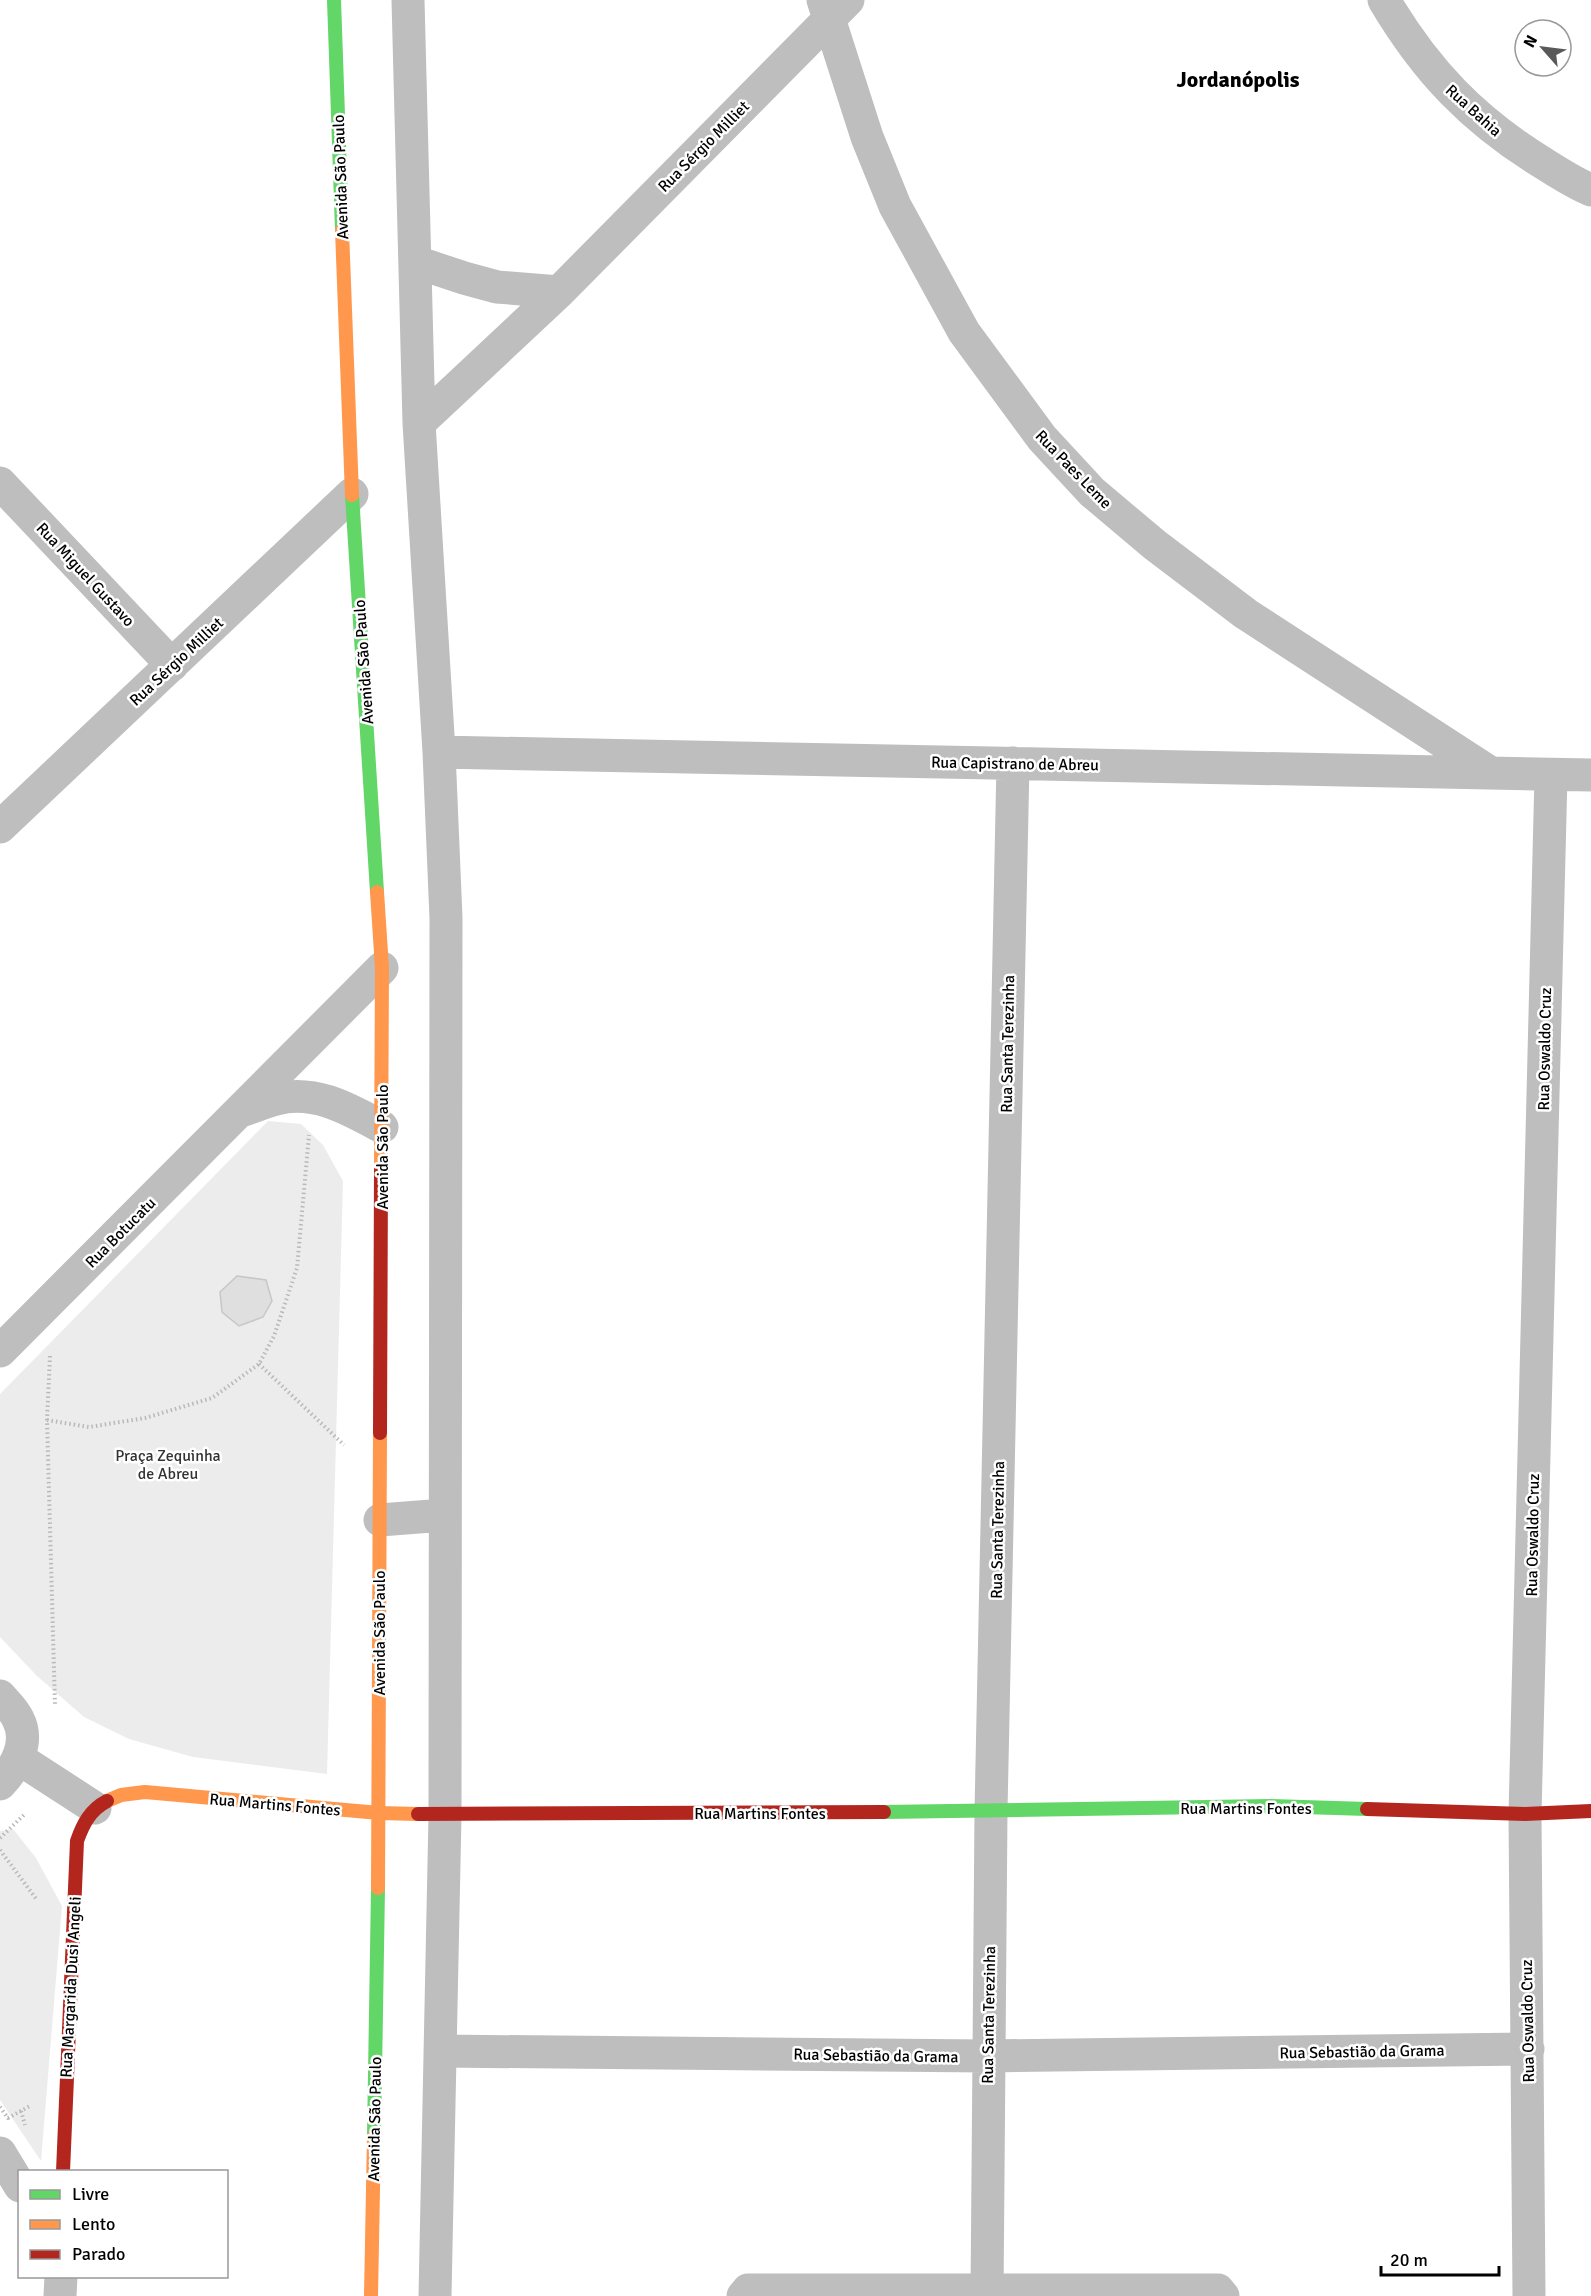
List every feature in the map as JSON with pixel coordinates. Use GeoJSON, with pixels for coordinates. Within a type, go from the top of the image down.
{"type":"FeatureCollection","features":[{"type":"Feature","properties":{"kind":"street","name":"Avenida São Paulo"},"geometry":{"type":"LineString","coordinates":[[334,0],[352,494],[382,968],[379,1813],[371,2296]]}},
{"type":"Feature","properties":{"kind":"street"},"geometry":{"type":"LineString","coordinates":[[408,0],[419,423],[439,752],[446,918],[445,1815],[435,2296]]}},
{"type":"Feature","properties":{"kind":"street","name":"Rua Bahia"},"geometry":{"type":"LineString","coordinates":[[1384,0],[1425,62],[1456,96],[1504,137],[1577,184],[1591,190]]}},
{"type":"Feature","properties":{"kind":"street","name":"Rua Sérgio Milliet"},"geometry":{"type":"LineString","coordinates":[[419,423],[559,292],[833,6]]}},
{"type":"Feature","properties":{"kind":"street","name":"Rua Paes Leme"},"geometry":{"type":"LineString","coordinates":[[833,6],[867,137],[895,206],[964,332],[1042,438],[1092,492],[1155,545],[1246,614],[1491,773]]}},
{"type":"Feature","properties":{"kind":"street"},"geometry":{"type":"LineString","coordinates":[[416,262],[497,286],[559,292]]}},
{"type":"Feature","properties":{"kind":"street","name":"Rua Miguel Gustavo"},"geometry":{"type":"LineString","coordinates":[[0,483],[172,665]]}},
{"type":"Feature","properties":{"kind":"street","name":"Rua Sérgio Milliet"},"geometry":{"type":"LineString","coordinates":[[0,827],[352,494]]}},
{"type":"Feature","properties":{"kind":"street","name":"Rua Capistrano de Abreu"},"geometry":{"type":"LineString","coordinates":[[439,752],[1591,775]]}},
{"type":"Feature","properties":{"kind":"street","name":"Rua Santa Terezinha"},"geometry":{"type":"LineString","coordinates":[[987,2293],[987,2056],[991,1811],[1013,763]]}},
{"type":"Feature","properties":{"kind":"street","name":"Rua Oswaldo Cruz"},"geometry":{"type":"LineString","coordinates":[[1529,2296],[1525,1814],[1551,775]]}},
{"type":"Feature","properties":{"kind":"street","name":"Rua Botucatu"},"geometry":{"type":"LineString","coordinates":[[0,1351],[382,968]]}},
{"type":"Feature","properties":{"kind":"street","name":"Rua Botucatu"},"geometry":{"type":"LineString","coordinates":[[240,1111],[277,1098],[312,1096],[342,1106],[382,1126]]}},
{"type":"Feature","properties":{"kind":"street"},"geometry":{"type":"LineString","coordinates":[[380,1520],[444,1515]]}},
{"type":"Feature","properties":{"kind":"street"},"geometry":{"type":"LineString","coordinates":[[0,1696],[19,1721],[22,1740],[9,1771],[57,1783],[95,1808]]}},
{"type":"Feature","properties":{"kind":"street","name":"Rua Martins Fontes"},"geometry":{"type":"LineString","coordinates":[[95,1808],[118,1795],[145,1792],[379,1813],[445,1815],[991,1811],[1271,1806],[1525,1814],[1591,1811]]}},
{"type":"Feature","properties":{"kind":"street","name":"Rua Margarida Dusi Angeli"},"geometry":{"type":"LineString","coordinates":[[63,2170],[77,1841],[82,1825],[95,1808]]}},
{"type":"Feature","properties":{"kind":"street","name":"Rua Sebastião da Grama"},"geometry":{"type":"LineString","coordinates":[[440,2051],[987,2056],[1528,2049]]}},
{"type":"Feature","properties":{"kind":"street"},"geometry":{"type":"LineString","coordinates":[[60,2296],[61,2278]]}},
{"type":"Feature","properties":{"kind":"street"},"geometry":{"type":"LineString","coordinates":[[743,2296],[748,2290],[987,2293],[1218,2290],[1223,2296]]}},
{"type":"Feature","properties":{"kind":"path"},"geometry":{"type":"LineString","coordinates":[[47,1420],[89,1427],[145,1418],[212,1398],[259,1364],[274,1336],[297,1268],[312,1096]]}},
{"type":"Feature","properties":{"kind":"path"},"geometry":{"type":"LineString","coordinates":[[52,1300],[47,1420],[55,1713]]}},
{"type":"Feature","properties":{"kind":"path"},"geometry":{"type":"LineString","coordinates":[[259,1364],[380,1479]]}},
{"type":"Feature","properties":{"kind":"path"},"geometry":{"type":"LineString","coordinates":[[0,1838],[57,1783]]}},
{"type":"Feature","properties":{"kind":"path"},"geometry":{"type":"LineString","coordinates":[[0,1850],[39,1901]]}},
{"type":"Feature","properties":{"kind":"path"},"geometry":{"type":"LineString","coordinates":[[0,2107],[8,2118],[33,2105]]}},
{"type":"Feature","properties":{"kind":"green space","name":"Praça Zequinha de Abreu"},"geometry":{"type":"Polygon","coordinates":[[[268,1121],[301,1124],[323,1145],[343,1181],[327,1774],[193,1757],[129,1739],[84,1717],[36,1675],[0,1637],[0,1394],[268,1121]]]}},
{"type":"Feature","properties":{"kind":"green space"},"geometry":{"type":"Polygon","coordinates":[[[13,1829],[36,1858],[62,1906],[41,2161],[0,2100],[0,1831],[13,1829]]]}},
{"type":"Feature","properties":{"kind":"building"},"geometry":{"type":"Polygon","coordinates":[[[237,1276],[266,1280],[272,1301],[263,1317],[239,1326],[222,1312],[220,1292],[237,1276]]]}},
{"type":"Feature","properties":{"kind":"traffic: fast"},"geometry":{"type":"LineString","coordinates":[[334,0],[342,230]]}},
{"type":"Feature","properties":{"kind":"traffic: fast"},"geometry":{"type":"LineString","coordinates":[[352,495],[377,892]]}},
{"type":"Feature","properties":{"kind":"traffic: fast"},"geometry":{"type":"LineString","coordinates":[[884,1812],[1271,1806],[1367,1809]]}},
{"type":"Feature","properties":{"kind":"traffic: fast"},"geometry":{"type":"LineString","coordinates":[[374,2136],[378,1888]]}},
{"type":"Feature","properties":{"kind":"traffic: slow"},"geometry":{"type":"LineString","coordinates":[[342,230],[352,495]]}},
{"type":"Feature","properties":{"kind":"traffic: slow"},"geometry":{"type":"LineString","coordinates":[[377,892],[382,968],[381,1169]]}},
{"type":"Feature","properties":{"kind":"traffic: slow"},"geometry":{"type":"LineString","coordinates":[[378,1888],[380,1433]]}},
{"type":"Feature","properties":{"kind":"traffic: slow"},"geometry":{"type":"LineString","coordinates":[[107,1801],[121,1795],[145,1792],[379,1813],[418,1814]]}},
{"type":"Feature","properties":{"kind":"traffic: slow"},"geometry":{"type":"LineString","coordinates":[[371,2296],[374,2136]]}},
{"type":"Feature","properties":{"kind":"traffic: jam"},"geometry":{"type":"LineString","coordinates":[[380,1433],[381,1169]]}},
{"type":"Feature","properties":{"kind":"traffic: jam"},"geometry":{"type":"LineString","coordinates":[[63,2170],[77,1841],[88,1818],[107,1801]]}},
{"type":"Feature","properties":{"kind":"traffic: jam"},"geometry":{"type":"LineString","coordinates":[[1367,1809],[1525,1814],[1591,1811]]}},
{"type":"Feature","properties":{"kind":"traffic: jam"},"geometry":{"type":"LineString","coordinates":[[418,1814],[884,1812]]}},
{"type":"Feature","properties":{"kind":"district","name":"Jordanópolis"},"geometry":{"type":"Point","coordinates":[1238,79]}}]}
